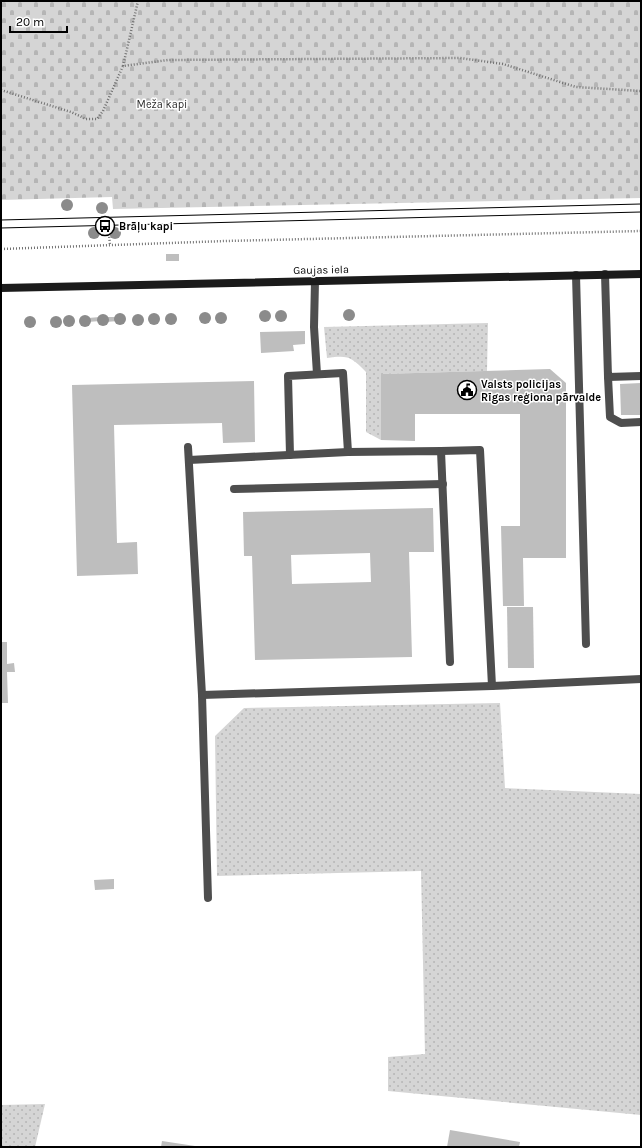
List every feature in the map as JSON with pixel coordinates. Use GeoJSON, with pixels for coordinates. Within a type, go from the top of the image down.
{"type":"FeatureCollection","features":[{"type":"Feature","properties":{"kind":"street","name":"Gaujas iela"},"geometry":{"type":"LineString","coordinates":[[1,288],[641,274]]}},
{"type":"Feature","properties":{"kind":"lane"},"geometry":{"type":"LineString","coordinates":[[606,274],[610,418],[621,423],[641,422]]}},
{"type":"Feature","properties":{"kind":"lane"},"geometry":{"type":"LineString","coordinates":[[576,275],[586,644]]}},
{"type":"Feature","properties":{"kind":"lane"},"geometry":{"type":"LineString","coordinates":[[315,281],[314,320],[317,374]]}},
{"type":"Feature","properties":{"kind":"lane"},"geometry":{"type":"LineString","coordinates":[[290,455],[288,376],[317,374],[343,373],[348,452]]}},
{"type":"Feature","properties":{"kind":"lane"},"geometry":{"type":"LineString","coordinates":[[608,377],[641,376]]}},
{"type":"Feature","properties":{"kind":"lane"},"geometry":{"type":"LineString","coordinates":[[188,447],[202,695],[208,898]]}},
{"type":"Feature","properties":{"kind":"lane"},"geometry":{"type":"LineString","coordinates":[[189,460],[348,452],[480,450],[492,686]]}},
{"type":"Feature","properties":{"kind":"lane"},"geometry":{"type":"LineString","coordinates":[[441,451],[450,662]]}},
{"type":"Feature","properties":{"kind":"lane"},"geometry":{"type":"LineString","coordinates":[[234,489],[443,484]]}},
{"type":"Feature","properties":{"kind":"lane"},"geometry":{"type":"LineString","coordinates":[[202,695],[492,686],[641,679]]}},
{"type":"Feature","properties":{"kind":"path"},"geometry":{"type":"LineString","coordinates":[[1,90],[71,112],[86,119],[97,119],[104,111],[123,66],[138,1]]}},
{"type":"Feature","properties":{"kind":"path"},"geometry":{"type":"LineString","coordinates":[[123,66],[168,60],[460,58],[503,64],[576,87],[641,91]]}},
{"type":"Feature","properties":{"kind":"path"},"geometry":{"type":"LineString","coordinates":[[1,249],[226,241],[641,231]]}},
{"type":"Feature","properties":{"kind":"path"},"geometry":{"type":"LineString","coordinates":[[110,234],[110,245]]}},
{"type":"Feature","properties":{"kind":"green space","name":"Meža kapi"},"geometry":{"type":"Polygon","coordinates":[[[1,1],[641,1],[641,198],[113,209],[112,197],[1,200],[1,1]]]}},
{"type":"Feature","properties":{"kind":"green space"},"geometry":{"type":"Polygon","coordinates":[[[488,323],[487,371],[381,374],[381,440],[366,432],[366,372],[357,363],[349,358],[327,358],[324,327],[488,323]]]}},
{"type":"Feature","properties":{"kind":"green space"},"geometry":{"type":"Polygon","coordinates":[[[500,703],[505,788],[641,794],[641,1115],[388,1091],[388,1057],[425,1054],[421,871],[217,876],[215,736],[244,708],[500,703]]]}},
{"type":"Feature","properties":{"kind":"green space"},"geometry":{"type":"Polygon","coordinates":[[[45,1104],[35,1147],[1,1147],[1,1105],[45,1104]]]}},
{"type":"Feature","properties":{"kind":"building"},"geometry":{"type":"Polygon","coordinates":[[[166,254],[179,254],[179,261],[166,261],[166,254]]]}},
{"type":"Feature","properties":{"kind":"building"},"geometry":{"type":"Polygon","coordinates":[[[100,317],[100,321],[88,322],[88,318],[100,317]]]}},
{"type":"Feature","properties":{"kind":"building"},"geometry":{"type":"Polygon","coordinates":[[[106,317],[117,317],[118,321],[106,322],[106,317]]]}},
{"type":"Feature","properties":{"kind":"building"},"geometry":{"type":"Polygon","coordinates":[[[305,331],[305,344],[293,345],[294,351],[261,353],[260,332],[305,331]]]}},
{"type":"Feature","properties":{"kind":"building"},"geometry":{"type":"Polygon","coordinates":[[[550,369],[566,383],[566,558],[523,558],[524,606],[503,606],[501,526],[520,526],[520,414],[415,414],[415,441],[381,440],[381,374],[550,369]]]}},
{"type":"Feature","properties":{"kind":"building"},"geometry":{"type":"Polygon","coordinates":[[[254,381],[255,442],[223,443],[222,423],[114,425],[117,543],[137,542],[138,574],[77,576],[72,385],[254,381]]]}},
{"type":"Feature","properties":{"kind":"building"},"geometry":{"type":"Polygon","coordinates":[[[641,383],[641,415],[621,415],[620,384],[641,383]]]}},
{"type":"Feature","properties":{"kind":"building"},"geometry":{"type":"Polygon","coordinates":[[[433,508],[434,552],[409,552],[412,657],[255,660],[252,556],[244,556],[243,512],[433,508]],[[370,553],[291,555],[292,584],[371,582],[370,553]]]}},
{"type":"Feature","properties":{"kind":"building"},"geometry":{"type":"Polygon","coordinates":[[[507,607],[533,607],[534,668],[508,668],[507,607]]]}},
{"type":"Feature","properties":{"kind":"building"},"geometry":{"type":"Polygon","coordinates":[[[1,642],[7,642],[7,664],[14,663],[15,672],[7,672],[8,703],[1,703],[1,642]]]}},
{"type":"Feature","properties":{"kind":"building"},"geometry":{"type":"Polygon","coordinates":[[[114,879],[114,889],[95,890],[94,880],[114,879]]]}},
{"type":"Feature","properties":{"kind":"building"},"geometry":{"type":"Polygon","coordinates":[[[450,1130],[520,1142],[519,1147],[447,1147],[450,1130]]]}},
{"type":"Feature","properties":{"kind":"building"},"geometry":{"type":"Polygon","coordinates":[[[162,1141],[195,1146],[195,1147],[161,1147],[162,1141]]]}},
{"type":"Feature","properties":{"kind":"tram line"},"geometry":{"type":"LineString","coordinates":[[1,220],[641,204]]}},
{"type":"Feature","properties":{"kind":"tram line"},"geometry":{"type":"LineString","coordinates":[[1,228],[641,212]]}},
{"type":"Feature","properties":{"kind":"place","name":"Brāļu kapi"},"geometry":{"type":"Point","coordinates":[105,226]}},
{"type":"Feature","properties":{"kind":"place","name":"Valsts policijas Rīgas reģiona pārvalde"},"geometry":{"type":"Point","coordinates":[467,390]}}]}
